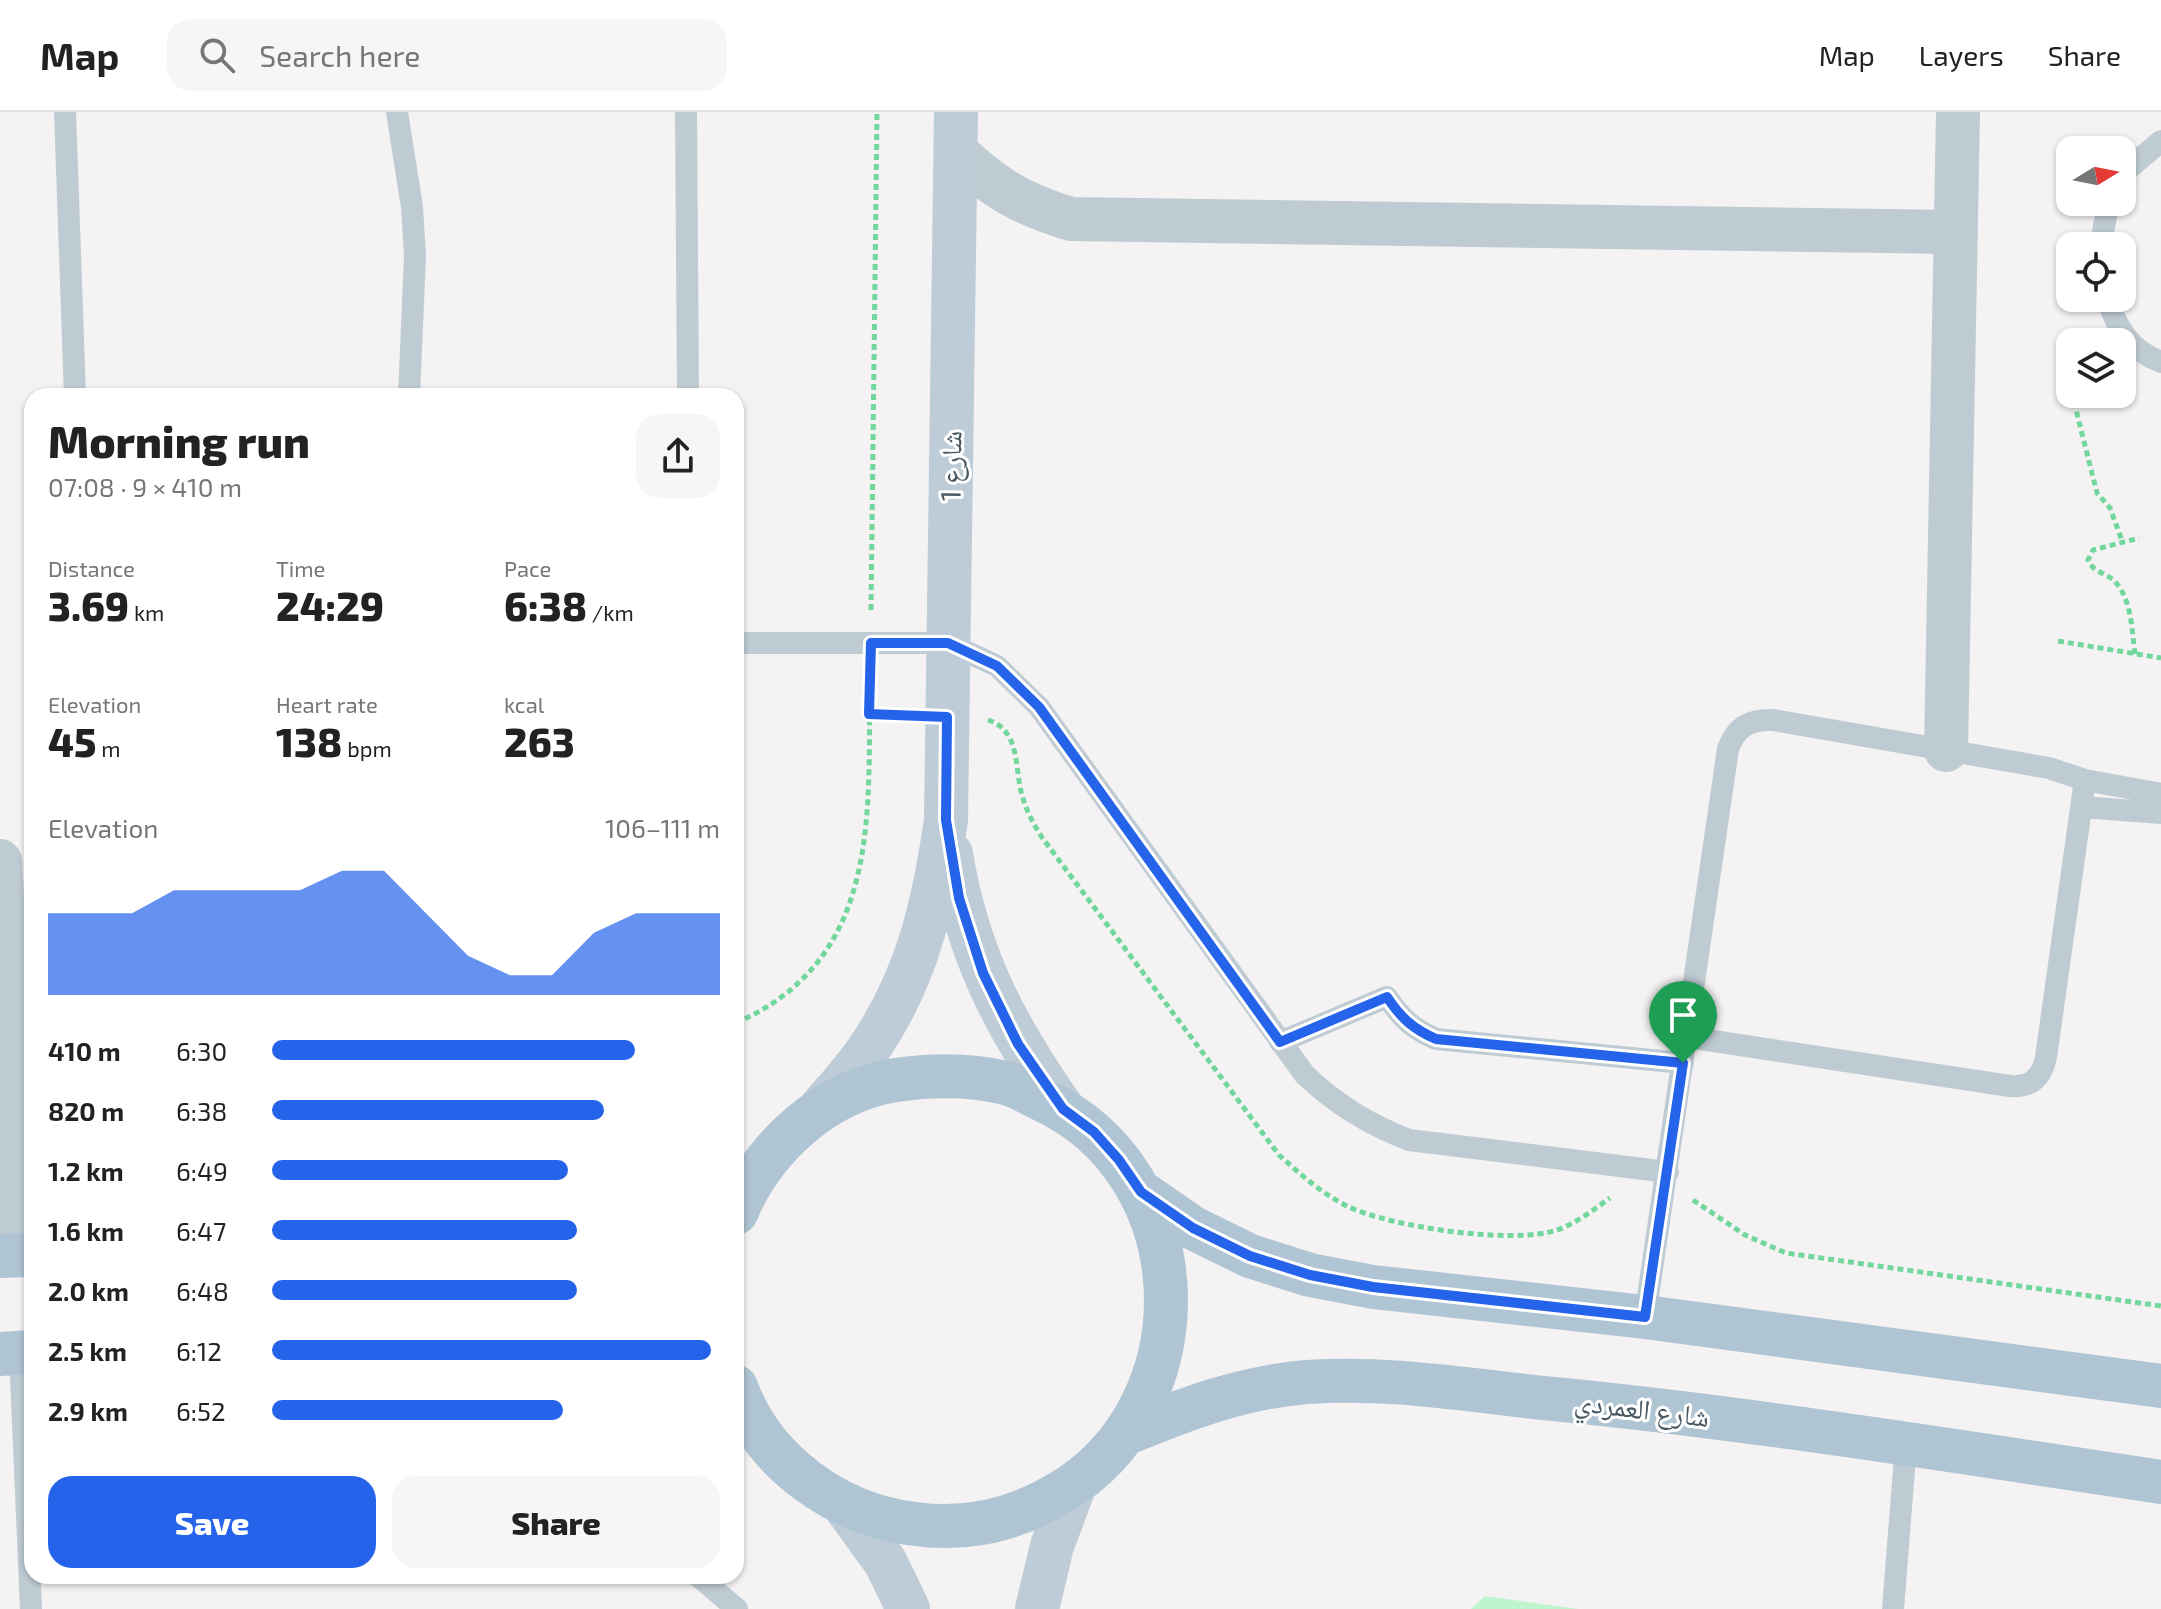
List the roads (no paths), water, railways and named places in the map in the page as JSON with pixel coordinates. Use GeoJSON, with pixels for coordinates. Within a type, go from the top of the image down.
{"type":"FeatureCollection","features":[{"type":"Feature","properties":{"kind":"main road"},"geometry":{"type":"LineString","coordinates":[[744,1192],[765,1160],[819,1110],[877,1083],[941,1074],[1004,1082],[1063,1109],[1094,1132],[1119,1160],[1141,1192],[1160,1239],[1168,1288],[1165,1340],[1151,1388],[1127,1433],[1103,1460],[1075,1484],[1033,1509],[987,1523],[938,1527],[890,1521],[844,1505],[794,1470],[768,1444],[744,1406]]}},
{"type":"Feature","properties":{"kind":"main road"},"geometry":{"type":"LineString","coordinates":[[1141,1192],[1193,1228],[1250,1256],[1310,1275],[1373,1287],[1645,1317],[2161,1386]]}},
{"type":"Feature","properties":{"kind":"main road","name":"شارع العمردي"},"geometry":{"type":"LineString","coordinates":[[1127,1433],[1184,1409],[1243,1391],[1305,1382],[1366,1380],[1630,1407],[2161,1482]]}},
{"type":"Feature","properties":{"kind":"street"},"geometry":{"type":"LineString","coordinates":[[1946,750],[1958,112]]}},
{"type":"Feature","properties":{"kind":"street"},"geometry":{"type":"LineString","coordinates":[[956,132],[989,184],[1028,206],[1071,219],[1956,232]]}},
{"type":"Feature","properties":{"kind":"street","name":"شارع 1"},"geometry":{"type":"LineString","coordinates":[[819,1110],[870,1048],[909,976],[934,900],[946,820],[956,132]]}},
{"type":"Feature","properties":{"kind":"street","name":"شارع 1"},"geometry":{"type":"LineString","coordinates":[[946,820],[959,898],[983,973],[1018,1044],[1063,1109]]}},
{"type":"Feature","properties":{"kind":"street"},"geometry":{"type":"LineString","coordinates":[[0,861],[12,1083],[15,1256]]}},
{"type":"Feature","properties":{"kind":"street"},"geometry":{"type":"LineString","coordinates":[[1037,1609],[1052,1546],[1075,1484]]}},
{"type":"Feature","properties":{"kind":"street"},"geometry":{"type":"LineString","coordinates":[[844,1505],[886,1563],[908,1609]]}},
{"type":"Feature","properties":{"kind":"lane"},"geometry":{"type":"LineString","coordinates":[[65,112],[75,388]]}},
{"type":"Feature","properties":{"kind":"lane"},"geometry":{"type":"LineString","coordinates":[[397,112],[412,207],[415,256],[409,388]]}},
{"type":"Feature","properties":{"kind":"lane"},"geometry":{"type":"LineString","coordinates":[[686,112],[688,388]]}},
{"type":"Feature","properties":{"kind":"lane"},"geometry":{"type":"LineString","coordinates":[[2136,162],[2161,141]]}},
{"type":"Feature","properties":{"kind":"lane"},"geometry":{"type":"LineString","coordinates":[[2112,312],[2119,331],[2142,355],[2161,362]]}},
{"type":"Feature","properties":{"kind":"lane"},"geometry":{"type":"LineString","coordinates":[[744,643],[948,643],[997,666],[1039,707],[1280,1042],[1305,1075],[1336,1103],[1371,1125],[1409,1140],[1666,1182]]}},
{"type":"Feature","properties":{"kind":"lane"},"geometry":{"type":"LineString","coordinates":[[1645,1317],[1728,749],[1733,735],[1744,724],[1758,719],[1773,720],[2049,768],[2085,780],[2161,794]]}},
{"type":"Feature","properties":{"kind":"lane"},"geometry":{"type":"LineString","coordinates":[[1687,1037],[2010,1086],[2031,1083],[2039,1077],[2046,1057],[2085,780]]}},
{"type":"Feature","properties":{"kind":"lane"},"geometry":{"type":"LineString","coordinates":[[2081,807],[2161,813]]}},
{"type":"Feature","properties":{"kind":"lane"},"geometry":{"type":"LineString","coordinates":[[1280,1042],[1387,997],[1399,1016],[1416,1030],[1436,1039],[1683,1063]]}},
{"type":"Feature","properties":{"kind":"lane"},"geometry":{"type":"LineString","coordinates":[[17,1353],[24,1481]]}},
{"type":"Feature","properties":{"kind":"lane"},"geometry":{"type":"LineString","coordinates":[[1893,1609],[1906,1444]]}},
{"type":"Feature","properties":{"kind":"lane"},"geometry":{"type":"LineString","coordinates":[[30,1584],[31,1609]]}},
{"type":"Feature","properties":{"kind":"lane"},"geometry":{"type":"LineString","coordinates":[[707,1584],[737,1609]]}}]}
